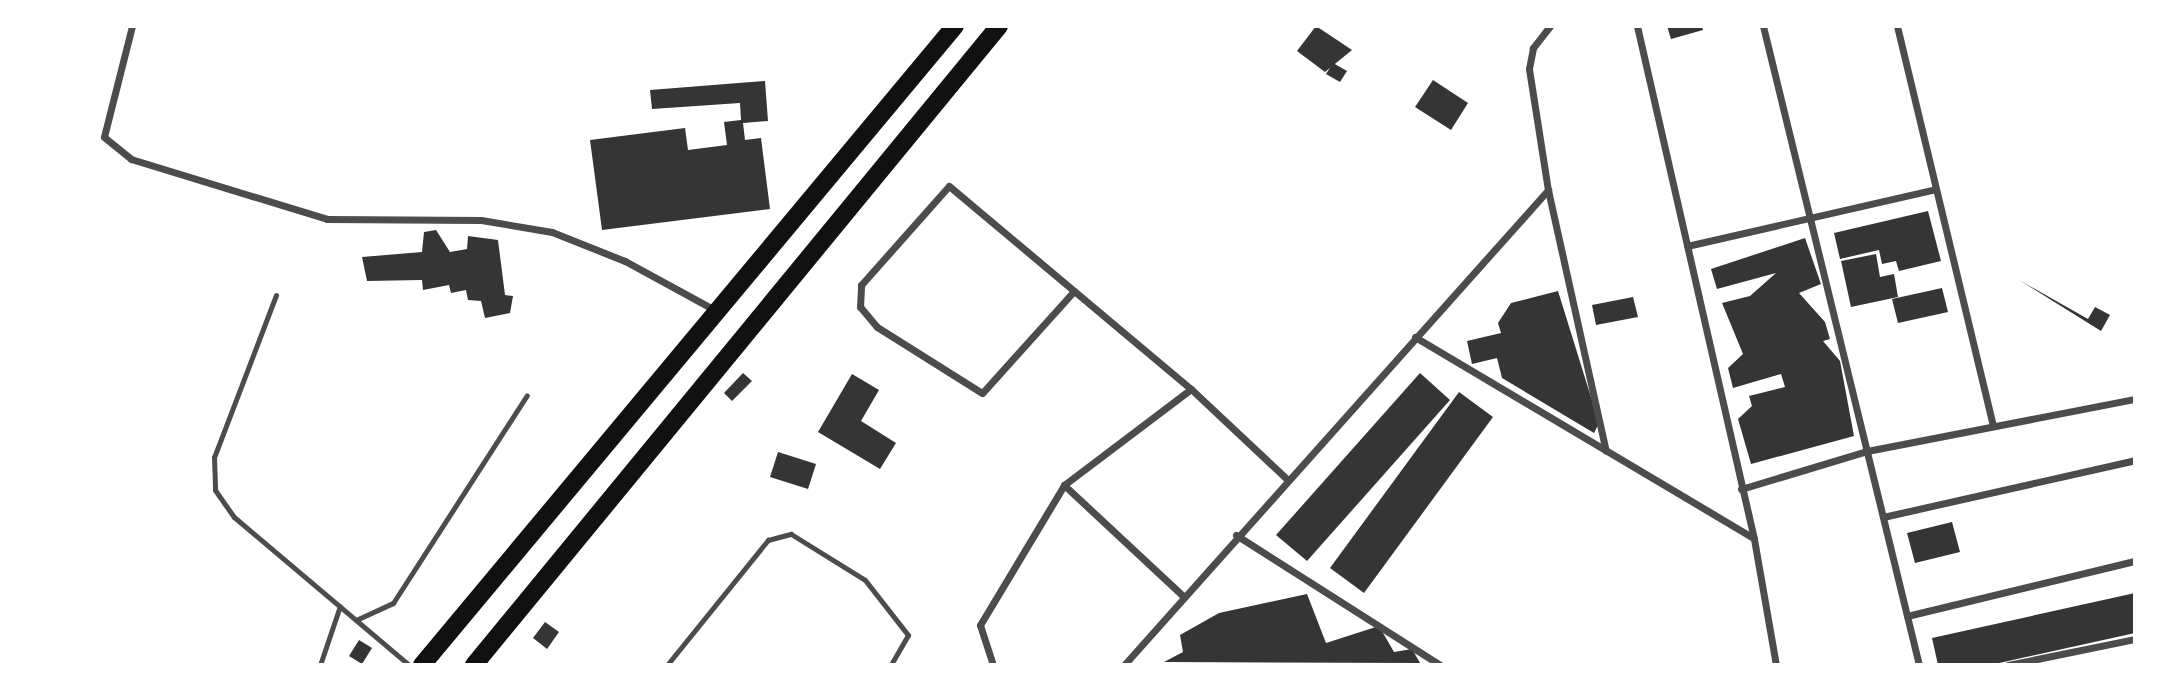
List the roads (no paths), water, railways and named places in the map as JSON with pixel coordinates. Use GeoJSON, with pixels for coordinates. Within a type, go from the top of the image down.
{"type":"FeatureCollection","features":[{"type":"Feature","properties":{"kind":"highway"},"geometry":{"type":"LineString","coordinates":[[422,665],[955,26]]}},
{"type":"Feature","properties":{"kind":"highway"},"geometry":{"type":"LineString","coordinates":[[474,665],[999,26]]}},
{"type":"Feature","properties":{"kind":"street"},"geometry":{"type":"LineString","coordinates":[[132,26],[104,137],[131,159],[327,219],[481,220],[552,232],[625,261],[719,312]]}},
{"type":"Feature","properties":{"kind":"street"},"geometry":{"type":"LineString","coordinates":[[1550,26],[1533,48],[1529,69],[1548,190],[1605,451]]}},
{"type":"Feature","properties":{"kind":"street"},"geometry":{"type":"LineString","coordinates":[[1637,26],[1754,538],[1776,665]]}},
{"type":"Feature","properties":{"kind":"street"},"geometry":{"type":"LineString","coordinates":[[1763,26],[1919,665]]}},
{"type":"Feature","properties":{"kind":"street"},"geometry":{"type":"LineString","coordinates":[[1897,26],[1993,426]]}},
{"type":"Feature","properties":{"kind":"street"},"geometry":{"type":"LineString","coordinates":[[1074,291],[982,393],[877,327],[860,307],[861,285],[948,186],[1074,291],[1191,389],[1287,479]]}},
{"type":"Feature","properties":{"kind":"street"},"geometry":{"type":"LineString","coordinates":[[1687,246],[1936,189]]}},
{"type":"Feature","properties":{"kind":"street"},"geometry":{"type":"LineString","coordinates":[[1124,665],[1236,535],[1548,190]]}},
{"type":"Feature","properties":{"kind":"street"},"geometry":{"type":"LineString","coordinates":[[1415,337],[1754,538]]}},
{"type":"Feature","properties":{"kind":"street"},"geometry":{"type":"LineString","coordinates":[[993,665],[980,625],[1064,485],[1191,389]]}},
{"type":"Feature","properties":{"kind":"street"},"geometry":{"type":"LineString","coordinates":[[1741,489],[1867,451],[2135,398]]}},
{"type":"Feature","properties":{"kind":"street"},"geometry":{"type":"LineString","coordinates":[[1883,517],[2135,460]]}},
{"type":"Feature","properties":{"kind":"street"},"geometry":{"type":"LineString","coordinates":[[1064,485],[1183,596]]}},
{"type":"Feature","properties":{"kind":"street"},"geometry":{"type":"LineString","coordinates":[[1236,535],[1440,665]]}},
{"type":"Feature","properties":{"kind":"street"},"geometry":{"type":"LineString","coordinates":[[1907,616],[2135,561]]}},
{"type":"Feature","properties":{"kind":"street"},"geometry":{"type":"LineString","coordinates":[[2008,665],[2039,661],[2135,639]]}},
{"type":"Feature","properties":{"kind":"lane"},"geometry":{"type":"LineString","coordinates":[[276,295],[212,475],[234,517],[409,665]]}},
{"type":"Feature","properties":{"kind":"lane"},"geometry":{"type":"LineString","coordinates":[[356,620],[393,603],[527,395]]}},
{"type":"Feature","properties":{"kind":"lane"},"geometry":{"type":"LineString","coordinates":[[667,665],[768,540],[791,534],[865,580],[908,635],[891,665]]}},
{"type":"Feature","properties":{"kind":"lane"},"geometry":{"type":"LineString","coordinates":[[320,665],[340,606]]}}]}
